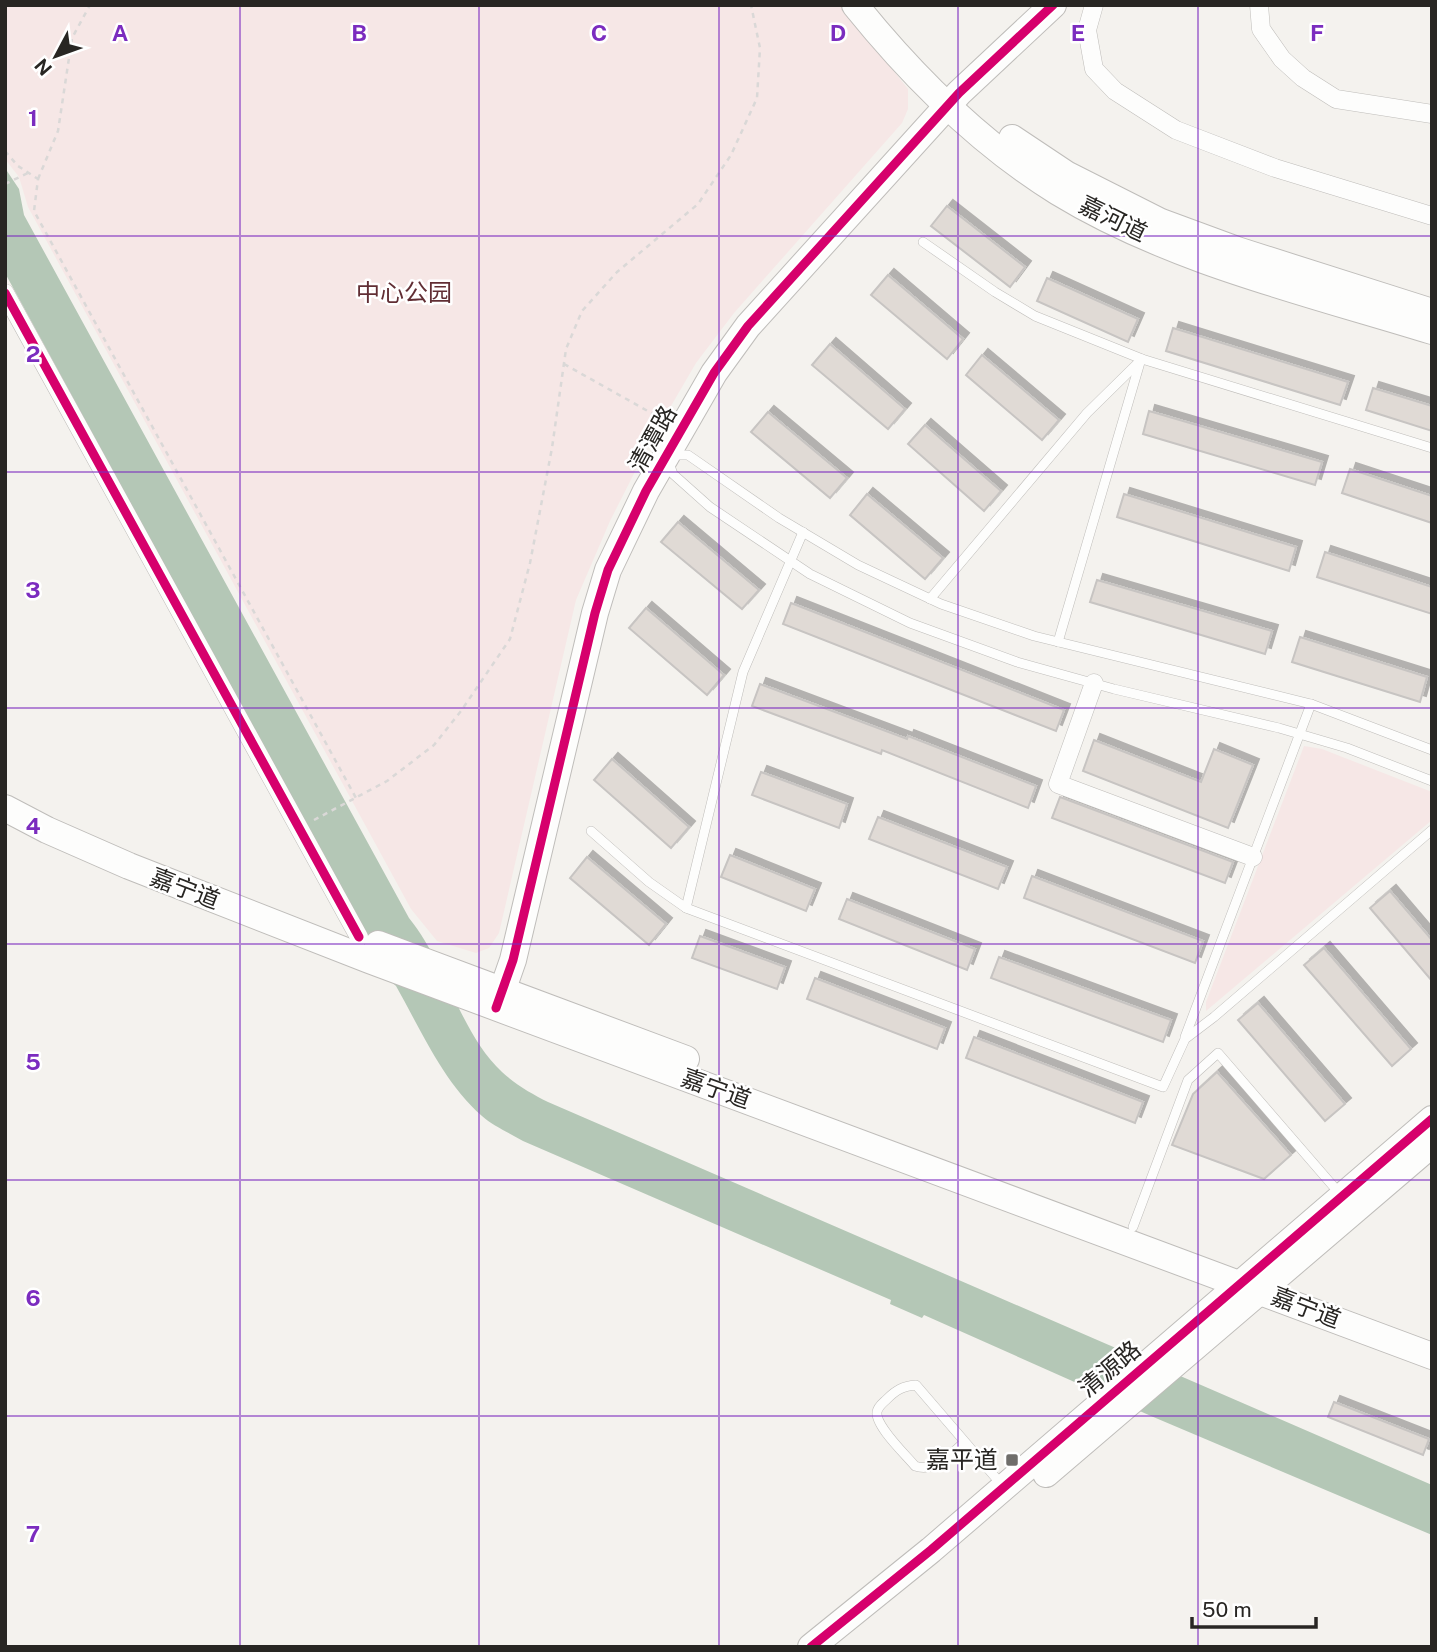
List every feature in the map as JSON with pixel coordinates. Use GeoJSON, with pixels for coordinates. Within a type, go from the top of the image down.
{"type":"FeatureCollection","features":[{"type":"Feature","properties":{"kind":"street","name":"嘉河道"},"geometry":{"type":"LineString","coordinates":[[855,5],[892,50],[953,100],[1043,160],[1097,191],[1161,222],[1237,250],[1432,312]]}},
{"type":"Feature","properties":{"kind":"street","name":"嘉河道"},"geometry":{"type":"LineString","coordinates":[[877,5],[993,145],[1040,180],[1083,206],[1123,226],[1222,265],[1432,331]]}},
{"type":"Feature","properties":{"kind":"street","name":"清潭路"},"geometry":{"type":"LineString","coordinates":[[500,999],[513,960],[595,612],[608,570],[680,429],[714,373],[748,326],[953,100],[1053,5]]}},
{"type":"Feature","properties":{"kind":"street"},"geometry":{"type":"LineString","coordinates":[[1094,5],[1087,30],[1094,69],[1115,91],[1176,130],[1275,168],[1432,216]]}},
{"type":"Feature","properties":{"kind":"street"},"geometry":{"type":"LineString","coordinates":[[1259,5],[1261,29],[1282,59],[1336,99],[1432,114]]}},
{"type":"Feature","properties":{"kind":"street"},"geometry":{"type":"LineString","coordinates":[[5,293],[364,948]]}},
{"type":"Feature","properties":{"kind":"street"},"geometry":{"type":"LineString","coordinates":[[1094,683],[1058,784],[1253,857]]}},
{"type":"Feature","properties":{"kind":"street","name":"嘉宁道"},"geometry":{"type":"LineString","coordinates":[[5,792],[80,829],[364,948]]}},
{"type":"Feature","properties":{"kind":"street","name":"嘉宁道"},"geometry":{"type":"LineString","coordinates":[[5,808],[47,830],[129,866],[457,982],[1256,1282],[1432,1338]]}},
{"type":"Feature","properties":{"kind":"street","name":"嘉宁道"},"geometry":{"type":"LineString","coordinates":[[500,999],[1133,1227],[1432,1356]]}},
{"type":"Feature","properties":{"kind":"street","name":"清源路"},"geometry":{"type":"LineString","coordinates":[[1256,1282],[1342,1196],[1432,1119]]}},
{"type":"Feature","properties":{"kind":"street","name":"清源路"},"geometry":{"type":"LineString","coordinates":[[837,1647],[887,1608],[1104,1412],[1256,1282],[1432,1144]]}},
{"type":"Feature","properties":{"kind":"street","name":"清源路"},"geometry":{"type":"LineString","coordinates":[[811,1647],[922,1558],[1004,1487],[1104,1412]]}},
{"type":"Feature","properties":{"kind":"lane"},"geometry":{"type":"LineString","coordinates":[[923,242],[1035,316],[1142,359],[1432,448]]}},
{"type":"Feature","properties":{"kind":"lane"},"geometry":{"type":"LineString","coordinates":[[930,599],[1087,413],[1142,359]]}},
{"type":"Feature","properties":{"kind":"lane"},"geometry":{"type":"LineString","coordinates":[[1058,642],[1142,359]]}},
{"type":"Feature","properties":{"kind":"lane"},"geometry":{"type":"LineString","coordinates":[[1432,750],[1311,704],[1034,636],[930,599],[858,565],[803,533],[688,455],[666,456],[673,474],[710,507],[810,574],[910,623],[1017,662],[1347,748],[1432,781]]}},
{"type":"Feature","properties":{"kind":"lane"},"geometry":{"type":"LineString","coordinates":[[686,908],[743,672],[803,533]]}},
{"type":"Feature","properties":{"kind":"lane"},"geometry":{"type":"LineString","coordinates":[[591,831],[649,882],[686,908],[1163,1087],[1185,1039],[1311,704]]}},
{"type":"Feature","properties":{"kind":"lane"},"geometry":{"type":"LineString","coordinates":[[1185,1039],[1432,830]]}},
{"type":"Feature","properties":{"kind":"lane"},"geometry":{"type":"LineString","coordinates":[[1133,1227],[1188,1080],[1219,1053],[1342,1196]]}},
{"type":"Feature","properties":{"kind":"lane"},"geometry":{"type":"LineString","coordinates":[[965,1442],[932,1468],[924,1469],[915,1466],[879,1424],[876,1414],[880,1405],[896,1391],[905,1386],[916,1385],[1004,1487]]}},
{"type":"Feature","properties":{"kind":"path"},"geometry":{"type":"LineString","coordinates":[[90,5],[72,38],[58,131],[38,179],[34,211],[356,798]]}},
{"type":"Feature","properties":{"kind":"path"},"geometry":{"type":"LineString","coordinates":[[299,828],[387,781],[433,745],[461,711],[510,639],[530,562],[552,448],[566,349],[582,311],[617,272],[698,204],[731,155],[757,98],[760,48],[751,5]]}},
{"type":"Feature","properties":{"kind":"path"},"geometry":{"type":"LineString","coordinates":[[5,151],[18,166],[38,179]]}},
{"type":"Feature","properties":{"kind":"path"},"geometry":{"type":"LineString","coordinates":[[5,184],[28,173]]}},
{"type":"Feature","properties":{"kind":"path"},"geometry":{"type":"LineString","coordinates":[[564,365],[680,429]]}},
{"type":"Feature","properties":{"kind":"green space","name":"中心公园"},"geometry":{"type":"Polygon","coordinates":[[[5,5],[841,5],[908,89],[908,109],[902,123],[734,313],[696,363],[650,442],[610,521],[576,600],[499,933],[489,948],[476,953],[437,941],[411,909],[28,207],[19,177],[5,159],[5,5]]]}},
{"type":"Feature","properties":{"kind":"green space"},"geometry":{"type":"Polygon","coordinates":[[[1304,746],[1322,749],[1432,792],[1432,820],[1206,1011],[1206,1002],[1304,746]]]}},
{"type":"Feature","properties":{"kind":"shaded area"},"geometry":{"type":"Polygon","coordinates":[[[5,168],[19,189],[24,215],[409,918],[433,956],[475,1038],[502,1072],[524,1089],[548,1102],[1432,1485],[1432,1535],[1151,1416],[924,1315],[922,1318],[890,1304],[891,1300],[523,1141],[482,1116],[444,1072],[396,986],[387,978],[5,273],[5,168]]]}},
{"type":"Feature","properties":{"kind":"building"},"geometry":{"type":"Polygon","coordinates":[[[947,206],[1025,267],[1010,287],[931,226],[947,206]]]}},
{"type":"Feature","properties":{"kind":"building"},"geometry":{"type":"Polygon","coordinates":[[[888,275],[963,339],[947,359],[871,295],[888,275]]]}},
{"type":"Feature","properties":{"kind":"building"},"geometry":{"type":"Polygon","coordinates":[[[1047,278],[1138,319],[1128,342],[1037,301],[1047,278]]]}},
{"type":"Feature","properties":{"kind":"building"},"geometry":{"type":"Polygon","coordinates":[[[1173,328],[1348,382],[1340,405],[1166,351],[1173,328]]]}},
{"type":"Feature","properties":{"kind":"building"},"geometry":{"type":"Polygon","coordinates":[[[830,344],[905,409],[888,429],[812,365],[830,344]]]}},
{"type":"Feature","properties":{"kind":"building"},"geometry":{"type":"Polygon","coordinates":[[[982,355],[1059,420],[1042,440],[966,375],[982,355]]]}},
{"type":"Feature","properties":{"kind":"building"},"geometry":{"type":"Polygon","coordinates":[[[1373,388],[1432,406],[1432,431],[1366,410],[1373,388]]]}},
{"type":"Feature","properties":{"kind":"building"},"geometry":{"type":"Polygon","coordinates":[[[1149,411],[1322,462],[1315,485],[1143,434],[1149,411]]]}},
{"type":"Feature","properties":{"kind":"building"},"geometry":{"type":"Polygon","coordinates":[[[768,412],[847,478],[830,498],[751,432],[768,412]]]}},
{"type":"Feature","properties":{"kind":"building"},"geometry":{"type":"Polygon","coordinates":[[[925,425],[1001,491],[984,511],[908,444],[925,425]]]}},
{"type":"Feature","properties":{"kind":"building"},"geometry":{"type":"Polygon","coordinates":[[[1350,469],[1432,496],[1432,523],[1342,493],[1350,469]]]}},
{"type":"Feature","properties":{"kind":"building"},"geometry":{"type":"Polygon","coordinates":[[[867,494],[943,558],[925,579],[850,515],[867,494]]]}},
{"type":"Feature","properties":{"kind":"building"},"geometry":{"type":"Polygon","coordinates":[[[1124,494],[1296,547],[1289,571],[1117,517],[1124,494]]]}},
{"type":"Feature","properties":{"kind":"building"},"geometry":{"type":"Polygon","coordinates":[[[678,522],[759,590],[742,609],[661,542],[678,522]]]}},
{"type":"Feature","properties":{"kind":"building"},"geometry":{"type":"Polygon","coordinates":[[[1325,552],[1432,587],[1432,614],[1317,577],[1325,552]]]}},
{"type":"Feature","properties":{"kind":"building"},"geometry":{"type":"Polygon","coordinates":[[[1097,580],[1272,631],[1265,654],[1090,602],[1097,580]]]}},
{"type":"Feature","properties":{"kind":"building"},"geometry":{"type":"Polygon","coordinates":[[[791,603],[1064,710],[1056,731],[783,624],[791,603]]]}},
{"type":"Feature","properties":{"kind":"building"},"geometry":{"type":"Polygon","coordinates":[[[646,608],[724,675],[707,695],[629,628],[646,608]]]}},
{"type":"Feature","properties":{"kind":"building"},"geometry":{"type":"Polygon","coordinates":[[[1300,637],[1427,677],[1420,702],[1292,662],[1300,637]]]}},
{"type":"Feature","properties":{"kind":"building"},"geometry":{"type":"Polygon","coordinates":[[[760,684],[907,739],[908,736],[1036,786],[1028,808],[882,750],[881,754],[752,706],[760,684]]]}},
{"type":"Feature","properties":{"kind":"building"},"geometry":{"type":"Polygon","coordinates":[[[1094,740],[1201,782],[1214,749],[1253,765],[1228,828],[1083,771],[1094,740]]]}},
{"type":"Feature","properties":{"kind":"building"},"geometry":{"type":"Polygon","coordinates":[[[612,759],[689,827],[671,848],[594,780],[612,759]]]}},
{"type":"Feature","properties":{"kind":"building"},"geometry":{"type":"Polygon","coordinates":[[[761,772],[847,804],[839,828],[752,795],[761,772]]]}},
{"type":"Feature","properties":{"kind":"building"},"geometry":{"type":"Polygon","coordinates":[[[1060,797],[1233,862],[1225,883],[1052,818],[1060,797]]]}},
{"type":"Feature","properties":{"kind":"building"},"geometry":{"type":"Polygon","coordinates":[[[878,817],[1007,867],[998,889],[869,839],[878,817]]]}},
{"type":"Feature","properties":{"kind":"building"},"geometry":{"type":"Polygon","coordinates":[[[730,855],[815,889],[806,911],[721,877],[730,855]]]}},
{"type":"Feature","properties":{"kind":"building"},"geometry":{"type":"Polygon","coordinates":[[[587,857],[666,924],[649,945],[570,878],[587,857]]]}},
{"type":"Feature","properties":{"kind":"building"},"geometry":{"type":"Polygon","coordinates":[[[1032,876],[1203,941],[1195,963],[1024,898],[1032,876]]]}},
{"type":"Feature","properties":{"kind":"building"},"geometry":{"type":"Polygon","coordinates":[[[1390,891],[1432,940],[1432,981],[1370,908],[1390,891]]]}},
{"type":"Feature","properties":{"kind":"building"},"geometry":{"type":"Polygon","coordinates":[[[847,899],[975,949],[967,970],[839,919],[847,899]]]}},
{"type":"Feature","properties":{"kind":"building"},"geometry":{"type":"Polygon","coordinates":[[[700,936],[785,967],[777,989],[692,958],[700,936]]]}},
{"type":"Feature","properties":{"kind":"building"},"geometry":{"type":"Polygon","coordinates":[[[1324,948],[1411,1049],[1392,1066],[1304,965],[1324,948]]]}},
{"type":"Feature","properties":{"kind":"building"},"geometry":{"type":"Polygon","coordinates":[[[999,957],[1171,1020],[1163,1042],[991,978],[999,957]]]}},
{"type":"Feature","properties":{"kind":"building"},"geometry":{"type":"Polygon","coordinates":[[[815,978],[945,1028],[937,1049],[807,999],[815,978]]]}},
{"type":"Feature","properties":{"kind":"building"},"geometry":{"type":"Polygon","coordinates":[[[1258,1003],[1345,1104],[1325,1121],[1238,1020],[1258,1003]]]}},
{"type":"Feature","properties":{"kind":"building"},"geometry":{"type":"Polygon","coordinates":[[[974,1037],[1143,1102],[1135,1123],[966,1058],[974,1037]]]}},
{"type":"Feature","properties":{"kind":"building"},"geometry":{"type":"Polygon","coordinates":[[[1217,1072],[1291,1155],[1264,1179],[1172,1145],[1193,1094],[1217,1072]]]}},
{"type":"Feature","properties":{"kind":"building"},"geometry":{"type":"Polygon","coordinates":[[[1334,1402],[1429,1439],[1423,1455],[1328,1417],[1334,1402]]]}},
{"type":"Feature","properties":{"kind":"cycle path"},"geometry":{"type":"LineString","coordinates":[[496,1008],[513,960],[595,613],[608,570],[646,491],[714,373],[748,326],[959,93],[1053,5]]}},
{"type":"Feature","properties":{"kind":"cycle path"},"geometry":{"type":"LineString","coordinates":[[5,293],[359,937]]}},
{"type":"Feature","properties":{"kind":"cycle path"},"geometry":{"type":"LineString","coordinates":[[811,1647],[931,1550],[1432,1119]]}},
{"type":"Feature","properties":{"kind":"place","name":"嘉平道"},"geometry":{"type":"Point","coordinates":[1012,1460]}}]}
